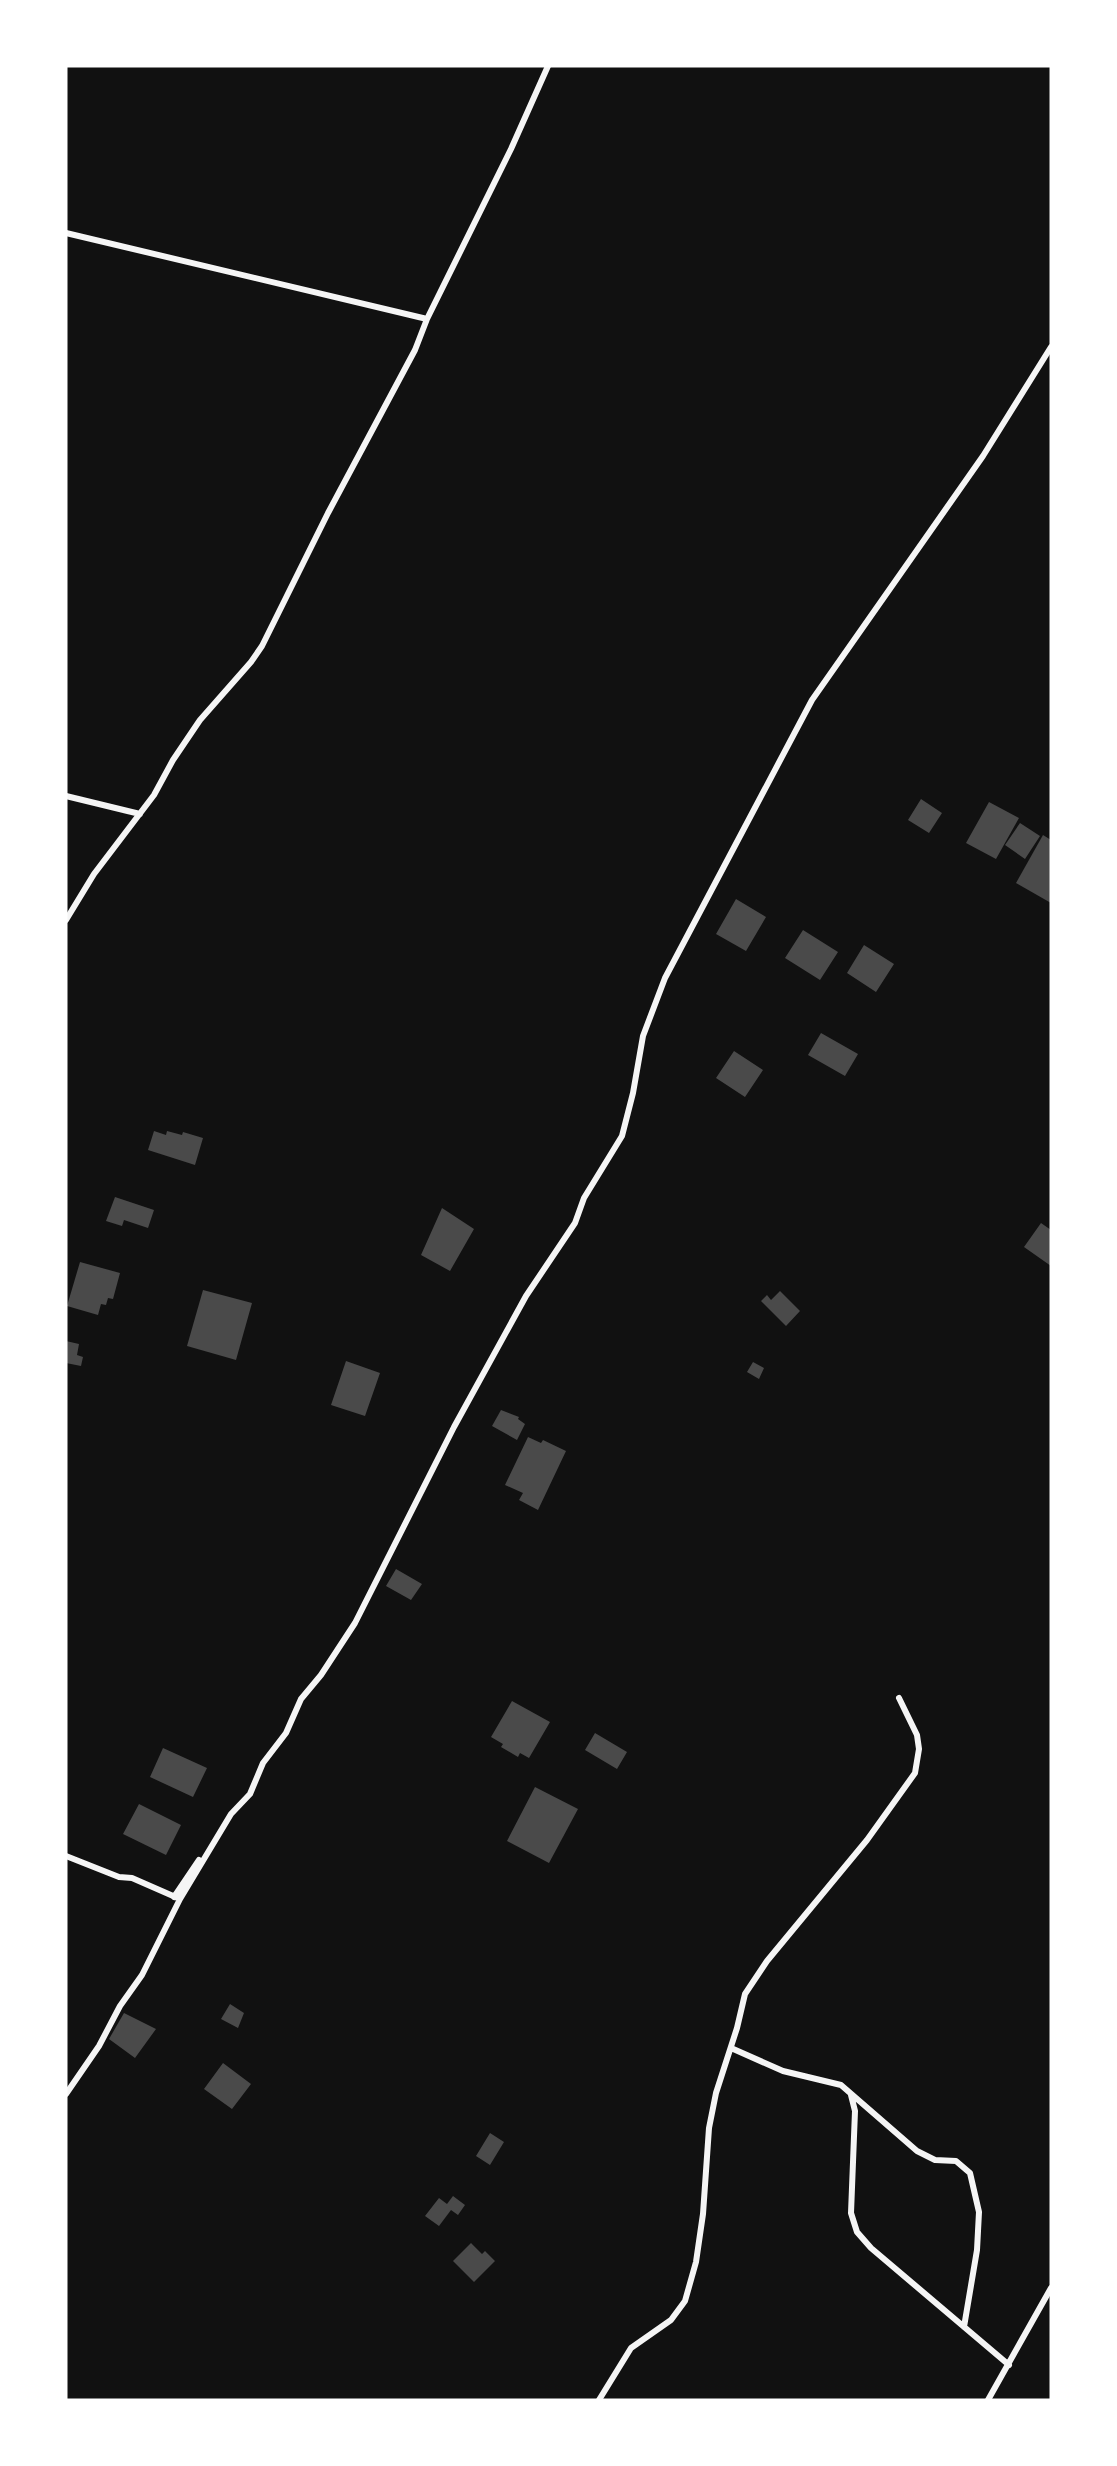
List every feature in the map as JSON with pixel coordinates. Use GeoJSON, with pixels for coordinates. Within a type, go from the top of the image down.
{"type":"FeatureCollection","features":[{"type":"Feature","properties":{"kind":"street"},"geometry":{"type":"LineString","coordinates":[[66,920],[94,874],[154,795],[172,760],[200,720],[251,662],[262,646],[328,513],[415,350],[427,319],[511,149],[548,66]]}},
{"type":"Feature","properties":{"kind":"street"},"geometry":{"type":"LineString","coordinates":[[66,233],[427,319]]}},
{"type":"Feature","properties":{"kind":"street"},"geometry":{"type":"LineString","coordinates":[[66,2094],[99,2046],[120,2006],[142,1975],[177,1898],[231,1814],[250,1794],[263,1763],[285,1733],[301,1699],[321,1675],[355,1623],[454,1427],[526,1296],[575,1223],[584,1198],[622,1136],[633,1093],[643,1036],[665,978],[812,700],[983,456],[1051,347]]}},
{"type":"Feature","properties":{"kind":"street"},"geometry":{"type":"LineString","coordinates":[[66,796],[140,814]]}},
{"type":"Feature","properties":{"kind":"street"},"geometry":{"type":"LineString","coordinates":[[599,2400],[631,2348],[671,2320],[685,2301],[696,2262],[710,2128],[716,2093],[745,1995],[754,1979],[867,1840],[915,1773],[919,1749],[917,1735],[899,1698]]}},
{"type":"Feature","properties":{"kind":"street"},"geometry":{"type":"LineString","coordinates":[[66,1856],[119,1877],[132,1878],[177,1898]]}},
{"type":"Feature","properties":{"kind":"street"},"geometry":{"type":"LineString","coordinates":[[731,2048],[783,2071],[841,2085],[917,2151],[934,2160],[956,2162],[970,2173],[979,2212],[979,2222],[977,2250],[964,2327]]}},
{"type":"Feature","properties":{"kind":"street"},"geometry":{"type":"LineString","coordinates":[[850,2093],[855,2111],[851,2213],[857,2232],[871,2248],[1009,2365]]}},
{"type":"Feature","properties":{"kind":"street"},"geometry":{"type":"LineString","coordinates":[[988,2400],[1051,2288]]}},
{"type":"Feature","properties":{"kind":"building"},"geometry":{"type":"Polygon","coordinates":[[[921,799],[942,813],[929,833],[908,820],[921,799]]]}},
{"type":"Feature","properties":{"kind":"building"},"geometry":{"type":"Polygon","coordinates":[[[989,802],[1019,818],[996,859],[966,843],[989,802]]]}},
{"type":"Feature","properties":{"kind":"building"},"geometry":{"type":"Polygon","coordinates":[[[1020,823],[1040,836],[1025,859],[1005,845],[1020,823]]]}},
{"type":"Feature","properties":{"kind":"building"},"geometry":{"type":"Polygon","coordinates":[[[1043,835],[1051,840],[1051,903],[1016,883],[1043,835]]]}},
{"type":"Feature","properties":{"kind":"building"},"geometry":{"type":"Polygon","coordinates":[[[736,899],[766,917],[746,951],[716,934],[736,899]]]}},
{"type":"Feature","properties":{"kind":"building"},"geometry":{"type":"Polygon","coordinates":[[[803,930],[838,952],[820,980],[785,958],[803,930]]]}},
{"type":"Feature","properties":{"kind":"building"},"geometry":{"type":"Polygon","coordinates":[[[864,945],[894,964],[876,992],[847,973],[864,945]]]}},
{"type":"Feature","properties":{"kind":"building"},"geometry":{"type":"Polygon","coordinates":[[[821,1033],[858,1054],[845,1076],[808,1055],[821,1033]]]}},
{"type":"Feature","properties":{"kind":"building"},"geometry":{"type":"Polygon","coordinates":[[[734,1051],[763,1070],[745,1097],[716,1078],[734,1051]]]}},
{"type":"Feature","properties":{"kind":"building"},"geometry":{"type":"Polygon","coordinates":[[[154,1131],[166,1135],[167,1131],[182,1135],[183,1132],[203,1138],[195,1165],[148,1150],[154,1131]]]}},
{"type":"Feature","properties":{"kind":"building"},"geometry":{"type":"Polygon","coordinates":[[[115,1197],[154,1210],[148,1228],[124,1220],[122,1226],[106,1221],[115,1197]]]}},
{"type":"Feature","properties":{"kind":"building"},"geometry":{"type":"Polygon","coordinates":[[[442,1208],[474,1229],[450,1271],[421,1255],[442,1208]]]}},
{"type":"Feature","properties":{"kind":"building"},"geometry":{"type":"Polygon","coordinates":[[[1041,1223],[1051,1230],[1051,1266],[1024,1247],[1041,1223]]]}},
{"type":"Feature","properties":{"kind":"building"},"geometry":{"type":"Polygon","coordinates":[[[80,1262],[120,1273],[113,1299],[108,1298],[106,1305],[101,1304],[98,1315],[67,1306],[80,1262]]]}},
{"type":"Feature","properties":{"kind":"building"},"geometry":{"type":"Polygon","coordinates":[[[203,1290],[252,1303],[236,1360],[187,1346],[203,1290]]]}},
{"type":"Feature","properties":{"kind":"building"},"geometry":{"type":"Polygon","coordinates":[[[780,1291],[800,1311],[786,1326],[761,1301],[767,1295],[771,1300],[780,1291]]]}},
{"type":"Feature","properties":{"kind":"building"},"geometry":{"type":"Polygon","coordinates":[[[66,1341],[79,1344],[77,1355],[83,1357],[81,1366],[66,1363],[66,1341]]]}},
{"type":"Feature","properties":{"kind":"building"},"geometry":{"type":"Polygon","coordinates":[[[346,1361],[380,1373],[365,1416],[331,1405],[346,1361]]]}},
{"type":"Feature","properties":{"kind":"building"},"geometry":{"type":"Polygon","coordinates":[[[753,1362],[764,1368],[759,1379],[747,1372],[753,1362]]]}},
{"type":"Feature","properties":{"kind":"building"},"geometry":{"type":"Polygon","coordinates":[[[501,1410],[519,1417],[518,1419],[525,1424],[517,1440],[492,1426],[501,1410]]]}},
{"type":"Feature","properties":{"kind":"building"},"geometry":{"type":"Polygon","coordinates":[[[528,1437],[541,1443],[543,1440],[566,1451],[538,1510],[519,1500],[523,1493],[505,1485],[528,1437]]]}},
{"type":"Feature","properties":{"kind":"building"},"geometry":{"type":"Polygon","coordinates":[[[396,1569],[422,1584],[411,1600],[386,1586],[396,1569]]]}},
{"type":"Feature","properties":{"kind":"building"},"geometry":{"type":"Polygon","coordinates":[[[512,1701],[550,1722],[529,1758],[520,1753],[518,1757],[501,1747],[503,1744],[491,1737],[512,1701]]]}},
{"type":"Feature","properties":{"kind":"building"},"geometry":{"type":"Polygon","coordinates":[[[595,1733],[627,1752],[617,1769],[585,1750],[595,1733]]]}},
{"type":"Feature","properties":{"kind":"building"},"geometry":{"type":"Polygon","coordinates":[[[163,1748],[207,1768],[193,1797],[150,1777],[163,1748]]]}},
{"type":"Feature","properties":{"kind":"building"},"geometry":{"type":"Polygon","coordinates":[[[535,1787],[578,1809],[549,1863],[507,1841],[535,1787]]]}},
{"type":"Feature","properties":{"kind":"building"},"geometry":{"type":"Polygon","coordinates":[[[139,1804],[181,1825],[166,1855],[123,1834],[139,1804]]]}},
{"type":"Feature","properties":{"kind":"building"},"geometry":{"type":"Polygon","coordinates":[[[230,2004],[244,2013],[238,2028],[221,2019],[230,2004]]]}},
{"type":"Feature","properties":{"kind":"building"},"geometry":{"type":"Polygon","coordinates":[[[124,2013],[156,2029],[135,2058],[109,2039],[124,2013]]]}},
{"type":"Feature","properties":{"kind":"building"},"geometry":{"type":"Polygon","coordinates":[[[223,2063],[251,2084],[232,2109],[204,2089],[223,2063]]]}},
{"type":"Feature","properties":{"kind":"building"},"geometry":{"type":"Polygon","coordinates":[[[490,2133],[504,2142],[490,2165],[476,2156],[490,2133]]]}},
{"type":"Feature","properties":{"kind":"building"},"geometry":{"type":"Polygon","coordinates":[[[453,2196],[465,2205],[458,2215],[451,2210],[439,2226],[425,2216],[439,2198],[447,2204],[453,2196]]]}},
{"type":"Feature","properties":{"kind":"building"},"geometry":{"type":"Polygon","coordinates":[[[471,2243],[482,2254],[485,2251],[495,2261],[474,2282],[453,2261],[471,2243]]]}}]}
